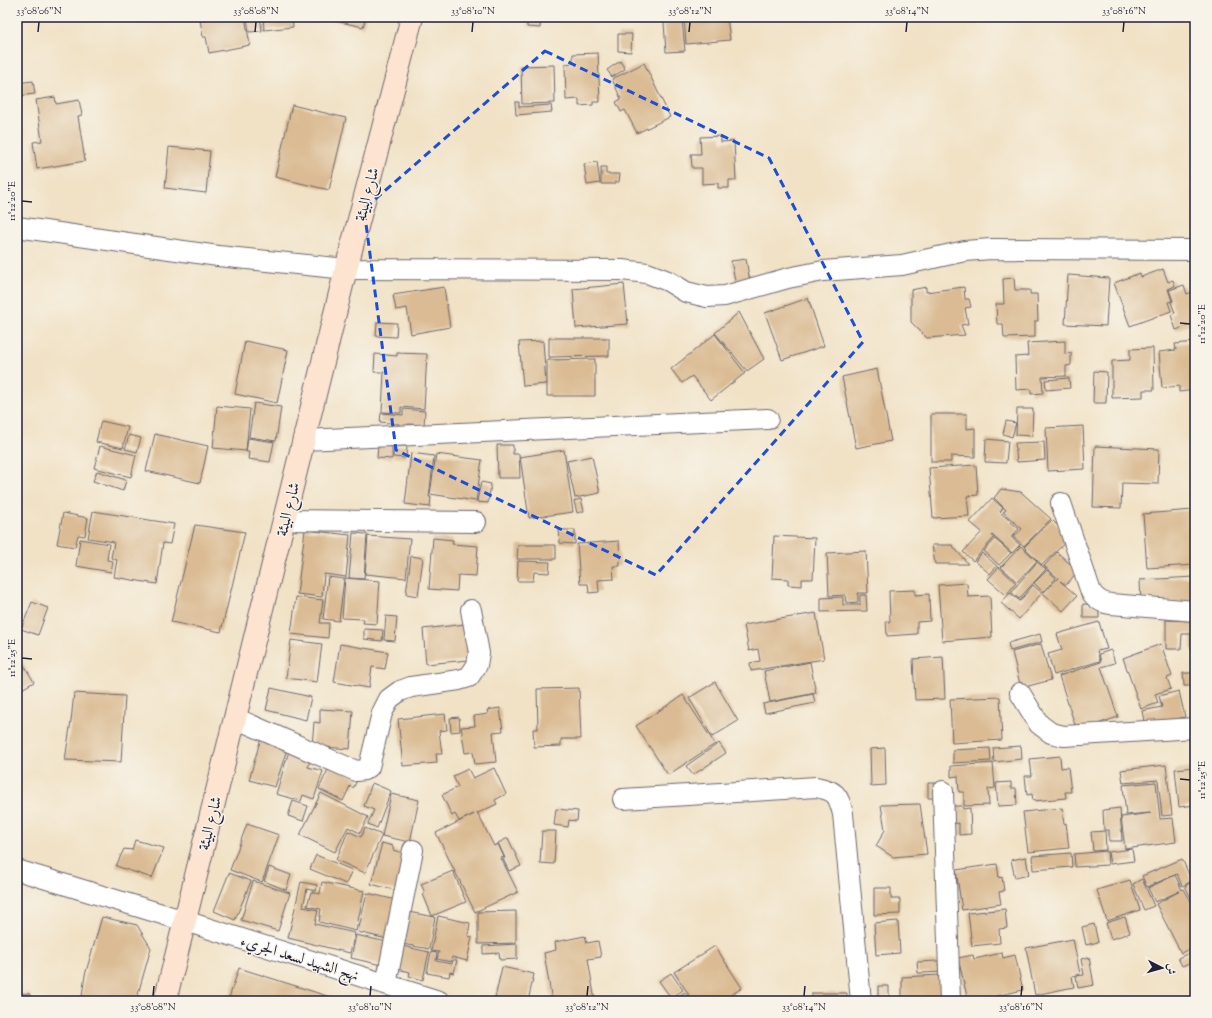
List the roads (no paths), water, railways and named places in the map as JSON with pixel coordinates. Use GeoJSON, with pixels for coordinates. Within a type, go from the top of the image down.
{"type":"FeatureCollection","features":[{"type":"Feature","properties":{"kind":"street","name":"شارع البيئة"},"geometry":{"type":"LineString","coordinates":[[165,1001],[346,269],[412,17]]}},
{"type":"Feature","properties":{"kind":"street"},"geometry":{"type":"LineString","coordinates":[[17,227],[218,256],[346,269],[622,270],[647,273],[668,281],[686,292],[706,297],[725,296],[788,278],[823,271],[902,265],[965,251],[991,249],[1195,250]]}},
{"type":"Feature","properties":{"kind":"street"},"geometry":{"type":"LineString","coordinates":[[304,440],[768,419]]}},
{"type":"Feature","properties":{"kind":"street"},"geometry":{"type":"LineString","coordinates":[[1061,503],[1091,592],[1096,599],[1102,603],[1195,610]]}},
{"type":"Feature","properties":{"kind":"street"},"geometry":{"type":"LineString","coordinates":[[284,520],[476,522]]}},
{"type":"Feature","properties":{"kind":"street"},"geometry":{"type":"LineString","coordinates":[[235,718],[356,771],[364,770],[369,767],[372,759],[382,713],[389,699],[400,691],[411,687],[459,680],[469,677],[477,665],[479,653],[471,610]]}},
{"type":"Feature","properties":{"kind":"street"},"geometry":{"type":"LineString","coordinates":[[1020,693],[1039,724],[1051,733],[1081,736],[1195,728]]}},
{"type":"Feature","properties":{"kind":"street"},"geometry":{"type":"LineString","coordinates":[[623,798],[816,787],[830,789],[840,800],[843,814],[861,1001]]}},
{"type":"Feature","properties":{"kind":"street"},"geometry":{"type":"LineString","coordinates":[[943,791],[950,1001]]}},
{"type":"Feature","properties":{"kind":"street"},"geometry":{"type":"LineString","coordinates":[[386,984],[413,850]]}},
{"type":"Feature","properties":{"kind":"street","name":"نهج الشهيد لسعد الجريء"},"geometry":{"type":"LineString","coordinates":[[17,870],[439,1001]]}}]}
